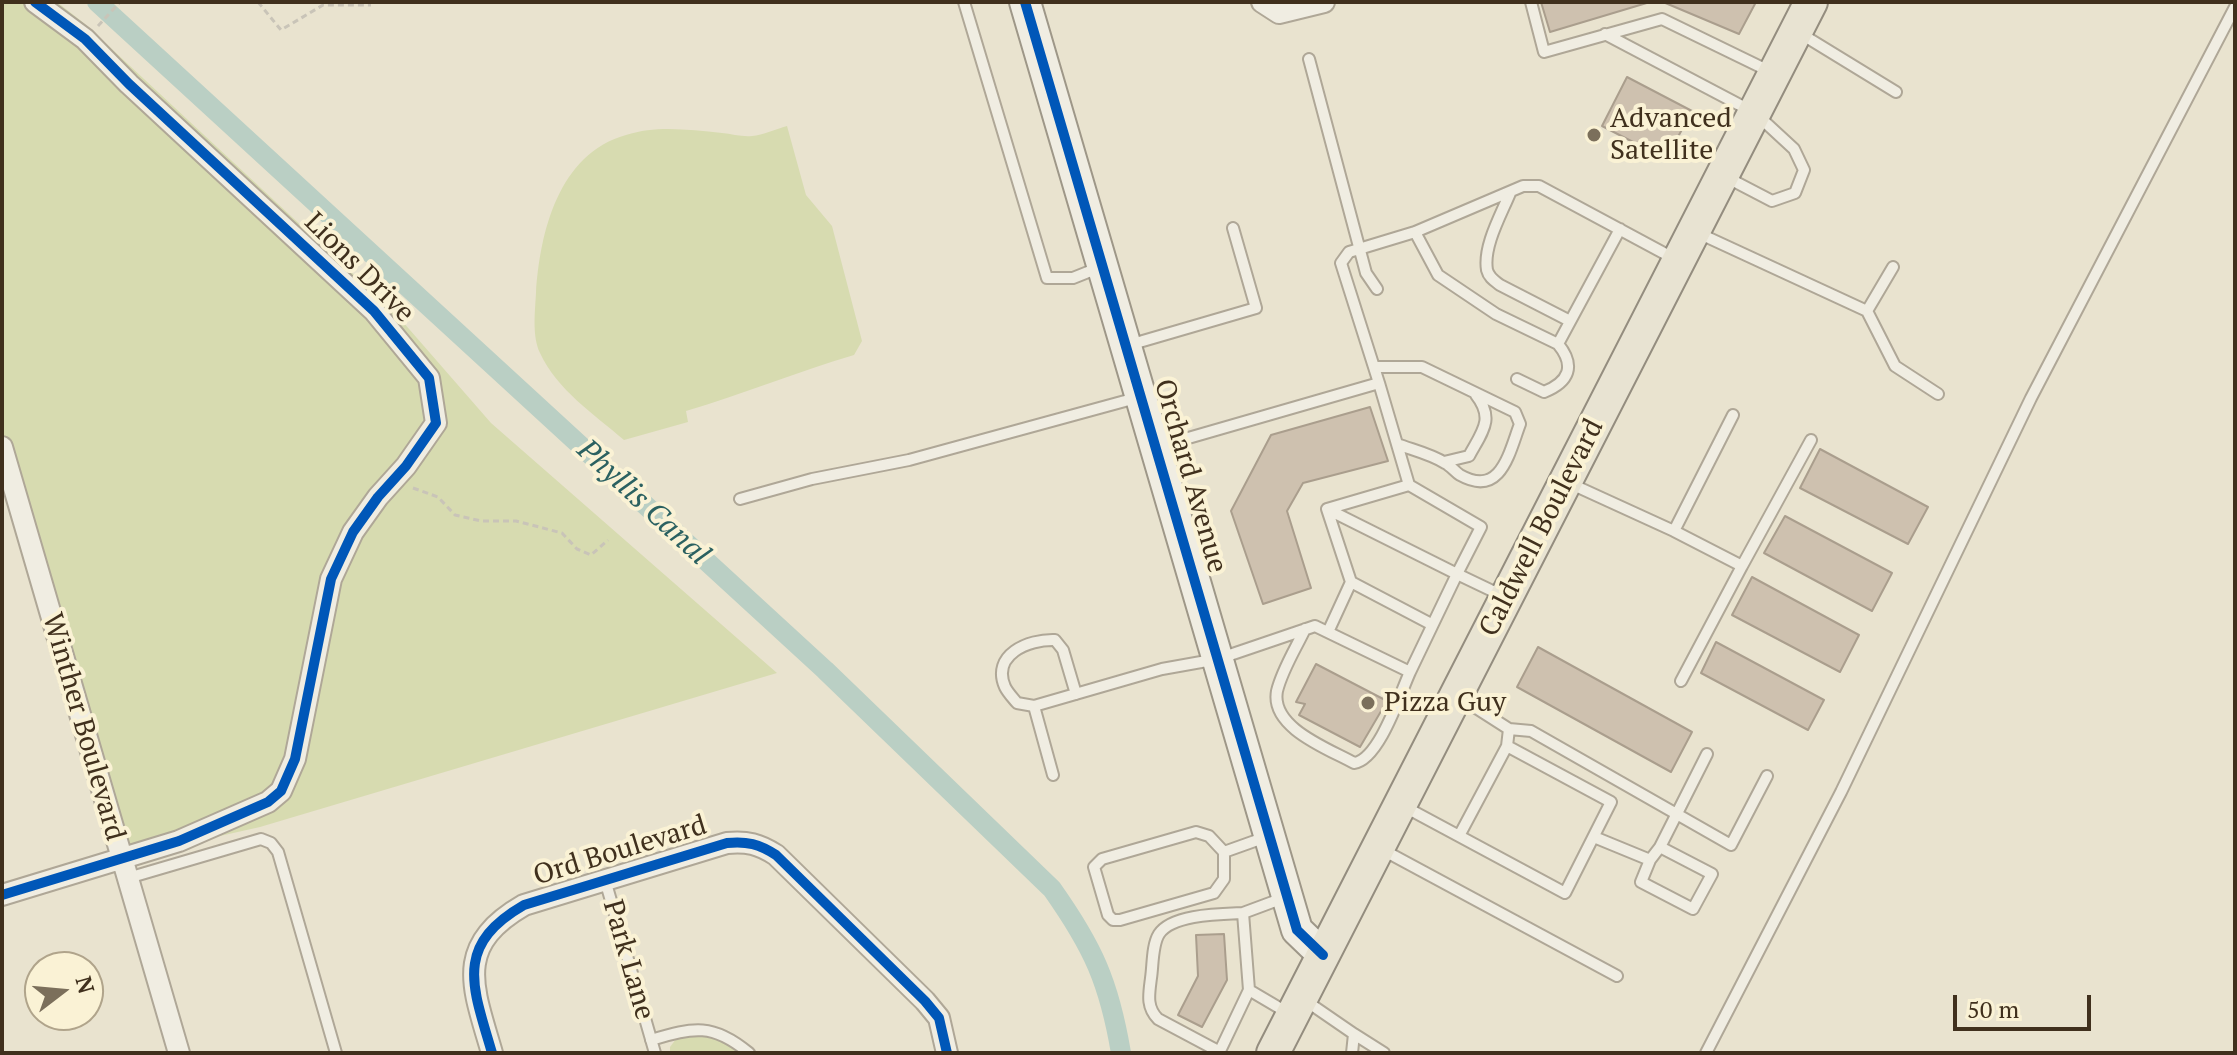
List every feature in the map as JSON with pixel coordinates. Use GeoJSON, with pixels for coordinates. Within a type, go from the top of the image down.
{"type":"FeatureCollection","features":[{"type":"Feature","properties":{"kind":"main road","name":"Caldwell Boulevard"},"geometry":{"type":"LineString","coordinates":[[1276,1052],[1811,2]]}},
{"type":"Feature","properties":{"kind":"street","name":"Lions Drive"},"geometry":{"type":"LineString","coordinates":[[2,895],[179,841],[268,802],[281,791],[295,759],[331,579],[353,532],[436,423],[429,378],[374,311],[129,84],[85,39],[35,2]]}},
{"type":"Feature","properties":{"kind":"street","name":"Orchard Avenue"},"geometry":{"type":"LineString","coordinates":[[1025,2],[1297,930],[1323,955]]}},
{"type":"Feature","properties":{"kind":"street"},"geometry":{"type":"LineString","coordinates":[[1262,2],[1279,13],[1324,2]]}},
{"type":"Feature","properties":{"kind":"street","name":"Winther Boulevard"},"geometry":{"type":"LineString","coordinates":[[2,447],[179,1053]]}},
{"type":"Feature","properties":{"kind":"street","name":"Ord Boulevard"},"geometry":{"type":"LineString","coordinates":[[492,1053],[473,973],[478,949],[504,916],[524,905],[727,843],[743,841],[761,845],[776,855],[925,1001],[939,1018],[947,1053]]}},
{"type":"Feature","properties":{"kind":"lane"},"geometry":{"type":"LineString","coordinates":[[964,2],[1047,278],[1073,278],[1104,266]]}},
{"type":"Feature","properties":{"kind":"lane"},"geometry":{"type":"LineString","coordinates":[[1531,2],[1544,52],[1662,19],[1775,74]]}},
{"type":"Feature","properties":{"kind":"lane"},"geometry":{"type":"LineString","coordinates":[[1706,1053],[1841,792],[2031,398],[2235,7]]}},
{"type":"Feature","properties":{"kind":"lane"},"geometry":{"type":"LineString","coordinates":[[1796,31],[1896,92]]}},
{"type":"Feature","properties":{"kind":"lane"},"geometry":{"type":"LineString","coordinates":[[1605,34],[1755,113],[1794,149],[1804,170],[1795,193],[1772,201],[1722,175]]}},
{"type":"Feature","properties":{"kind":"lane"},"geometry":{"type":"LineString","coordinates":[[1309,59],[1366,273],[1377,289]]}},
{"type":"Feature","properties":{"kind":"lane"},"geometry":{"type":"LineString","coordinates":[[1305,629],[1277,691],[1279,707],[1295,731],[1354,763],[1364,760],[1375,748],[1431,624],[1481,527],[1409,485],[1341,263],[1349,252],[1415,232],[1523,186],[1539,186],[1679,261]]}},
{"type":"Feature","properties":{"kind":"lane"},"geometry":{"type":"LineString","coordinates":[[1510,193],[1489,247],[1487,270],[1490,278],[1570,321]]}},
{"type":"Feature","properties":{"kind":"lane"},"geometry":{"type":"LineString","coordinates":[[1127,346],[1256,308],[1233,228]]}},
{"type":"Feature","properties":{"kind":"lane"},"geometry":{"type":"LineString","coordinates":[[1558,344],[1620,229]]}},
{"type":"Feature","properties":{"kind":"lane"},"geometry":{"type":"LineString","coordinates":[[1694,231],[1867,311],[1895,366],[1938,394]]}},
{"type":"Feature","properties":{"kind":"lane"},"geometry":{"type":"LineString","coordinates":[[1415,232],[1438,275],[1496,314],[1558,344],[1567,354],[1569,371],[1559,386],[1544,392],[1517,379]]}},
{"type":"Feature","properties":{"kind":"lane"},"geometry":{"type":"LineString","coordinates":[[1867,311],[1893,267]]}},
{"type":"Feature","properties":{"kind":"lane"},"geometry":{"type":"LineString","coordinates":[[1374,367],[1422,367],[1515,412],[1520,424],[1503,468],[1492,480],[1482,482],[1461,475],[1444,462],[1397,444]]}},
{"type":"Feature","properties":{"kind":"lane"},"geometry":{"type":"LineString","coordinates":[[1157,447],[1379,383]]}},
{"type":"Feature","properties":{"kind":"lane"},"geometry":{"type":"LineString","coordinates":[[1444,462],[1469,456],[1483,430],[1488,416],[1472,391]]}},
{"type":"Feature","properties":{"kind":"lane"},"geometry":{"type":"LineString","coordinates":[[740,499],[812,479],[909,460],[1142,397]]}},
{"type":"Feature","properties":{"kind":"lane"},"geometry":{"type":"LineString","coordinates":[[1674,531],[1733,415]]}},
{"type":"Feature","properties":{"kind":"lane"},"geometry":{"type":"LineString","coordinates":[[1681,681],[1811,440]]}},
{"type":"Feature","properties":{"kind":"lane"},"geometry":{"type":"LineString","coordinates":[[1566,482],[1742,566]]}},
{"type":"Feature","properties":{"kind":"lane"},"geometry":{"type":"LineString","coordinates":[[1327,509],[1409,485]]}},
{"type":"Feature","properties":{"kind":"lane"},"geometry":{"type":"LineString","coordinates":[[1327,509],[1506,598]]}},
{"type":"Feature","properties":{"kind":"lane"},"geometry":{"type":"LineString","coordinates":[[1327,509],[1351,582],[1328,632]]}},
{"type":"Feature","properties":{"kind":"lane"},"geometry":{"type":"LineString","coordinates":[[1351,582],[1431,624]]}},
{"type":"Feature","properties":{"kind":"lane"},"geometry":{"type":"LineString","coordinates":[[1076,694],[1063,650],[1055,640],[1044,639],[1018,647],[1006,658],[1002,670],[1005,687],[1017,703],[1034,706],[1076,694],[1162,669],[1218,659],[1315,626],[1410,672]]}},
{"type":"Feature","properties":{"kind":"lane"},"geometry":{"type":"LineString","coordinates":[[1458,696],[1509,729],[1531,731],[1731,845],[1767,776]]}},
{"type":"Feature","properties":{"kind":"lane"},"geometry":{"type":"LineString","coordinates":[[1034,706],[1053,775]]}},
{"type":"Feature","properties":{"kind":"lane"},"geometry":{"type":"LineString","coordinates":[[1459,836],[1507,746],[1509,729]]}},
{"type":"Feature","properties":{"kind":"lane"},"geometry":{"type":"LineString","coordinates":[[1400,804],[1565,893],[1611,802],[1507,746]]}},
{"type":"Feature","properties":{"kind":"lane"},"geometry":{"type":"LineString","coordinates":[[1660,847],[1712,874],[1693,909],[1641,882],[1707,754]]}},
{"type":"Feature","properties":{"kind":"lane"},"geometry":{"type":"LineString","coordinates":[[1196,832],[1209,836],[1224,852],[1224,879],[1214,893],[1120,920],[1113,920],[1108,915],[1094,867],[1102,859],[1196,832]]}},
{"type":"Feature","properties":{"kind":"lane"},"geometry":{"type":"LineString","coordinates":[[1224,852],[1271,835]]}},
{"type":"Feature","properties":{"kind":"lane"},"geometry":{"type":"LineString","coordinates":[[1594,837],[1650,860]]}},
{"type":"Feature","properties":{"kind":"lane"},"geometry":{"type":"LineString","coordinates":[[128,878],[261,839],[271,843],[278,852],[336,1053]]}},
{"type":"Feature","properties":{"kind":"lane"},"geometry":{"type":"LineString","coordinates":[[1378,847],[1617,976]]}},
{"type":"Feature","properties":{"kind":"lane","name":"Park Lane"},"geometry":{"type":"LineString","coordinates":[[605,880],[655,1053]]}},
{"type":"Feature","properties":{"kind":"lane"},"geometry":{"type":"LineString","coordinates":[[1243,913],[1249,990],[1218,1052],[1158,1019],[1151,1012],[1149,1000],[1158,935],[1171,924],[1198,917],[1243,913],[1288,897]]}},
{"type":"Feature","properties":{"kind":"lane"},"geometry":{"type":"LineString","coordinates":[[1249,990],[1297,1007],[1354,1034],[1384,1053]]}},
{"type":"Feature","properties":{"kind":"lane","name":"Park Lane"},"geometry":{"type":"LineString","coordinates":[[651,1040],[699,1028],[719,1033],[749,1053]]}},
{"type":"Feature","properties":{"kind":"lane"},"geometry":{"type":"LineString","coordinates":[[1352,1053],[1354,1034]]}},
{"type":"Feature","properties":{"kind":"path"},"geometry":{"type":"LineString","coordinates":[[85,39],[120,2]]}},
{"type":"Feature","properties":{"kind":"path"},"geometry":{"type":"LineString","coordinates":[[258,2],[281,30],[323,5],[371,5]]}},
{"type":"Feature","properties":{"kind":"path"},"geometry":{"type":"LineString","coordinates":[[396,477],[413,488],[438,497],[455,515],[481,521],[516,521],[562,533],[577,549],[591,555],[608,540]]}},
{"type":"Feature","properties":{"kind":"green space"},"geometry":{"type":"Polygon","coordinates":[[[2,2],[57,2],[85,24],[396,314],[491,423],[777,673],[260,827],[122,858],[2,438],[2,2]]]}},
{"type":"Feature","properties":{"kind":"green space"},"geometry":{"type":"Polygon","coordinates":[[[787,126],[806,195],[832,226],[862,341],[854,355],[686,411],[688,422],[624,440],[566,390],[547,366],[537,346],[538,270],[548,222],[557,199],[584,159],[603,145],[626,135],[674,129],[752,136],[787,126]]]}},
{"type":"Feature","properties":{"kind":"green space"},"geometry":{"type":"Polygon","coordinates":[[[690,1035],[716,1040],[738,1053],[670,1053],[676,1039],[690,1035]]]}},
{"type":"Feature","properties":{"kind":"building"},"geometry":{"type":"Polygon","coordinates":[[[1541,2],[1650,2],[1550,32],[1541,2]]]}},
{"type":"Feature","properties":{"kind":"building"},"geometry":{"type":"Polygon","coordinates":[[[1663,2],[1756,2],[1739,34],[1663,2]]]}},
{"type":"Feature","properties":{"kind":"building"},"geometry":{"type":"Polygon","coordinates":[[[1627,77],[1692,111],[1666,159],[1602,126],[1627,77]]]}},
{"type":"Feature","properties":{"kind":"building"},"geometry":{"type":"Polygon","coordinates":[[[1370,407],[1388,461],[1303,483],[1287,511],[1311,588],[1263,604],[1231,511],[1271,435],[1370,407]]]}},
{"type":"Feature","properties":{"kind":"building"},"geometry":{"type":"Polygon","coordinates":[[[1820,449],[1928,507],[1908,544],[1800,488],[1820,449]]]}},
{"type":"Feature","properties":{"kind":"building"},"geometry":{"type":"Polygon","coordinates":[[[1785,516],[1892,573],[1872,611],[1764,553],[1785,516]]]}},
{"type":"Feature","properties":{"kind":"building"},"geometry":{"type":"Polygon","coordinates":[[[1752,577],[1859,635],[1840,672],[1732,615],[1752,577]]]}},
{"type":"Feature","properties":{"kind":"building"},"geometry":{"type":"Polygon","coordinates":[[[1716,642],[1824,700],[1808,730],[1701,673],[1716,642]]]}},
{"type":"Feature","properties":{"kind":"building"},"geometry":{"type":"Polygon","coordinates":[[[1538,647],[1692,732],[1671,772],[1517,687],[1538,647]]]}},
{"type":"Feature","properties":{"kind":"building"},"geometry":{"type":"Polygon","coordinates":[[[1316,664],[1387,701],[1360,747],[1299,715],[1305,704],[1296,702],[1316,664]]]}},
{"type":"Feature","properties":{"kind":"building"},"geometry":{"type":"Polygon","coordinates":[[[1224,934],[1227,980],[1202,1027],[1178,1015],[1198,976],[1196,935],[1224,934]]]}},
{"type":"Feature","properties":{"kind":"waterway","name":"Phyllis Canal"},"geometry":{"type":"LineString","coordinates":[[97,2],[825,670],[1052,889],[1089,948],[1105,985],[1121,1053]]}},
{"type":"Feature","properties":{"kind":"cycle path"},"geometry":{"type":"LineString","coordinates":[[2,895],[179,841],[268,802],[281,791],[295,759],[331,579],[353,532],[436,423],[429,378],[374,311],[129,84],[85,39],[35,2]]}},
{"type":"Feature","properties":{"kind":"cycle path"},"geometry":{"type":"LineString","coordinates":[[1025,2],[1297,930],[1323,955]]}},
{"type":"Feature","properties":{"kind":"cycle path"},"geometry":{"type":"LineString","coordinates":[[492,1053],[479,1008],[474,970],[486,936],[501,920],[524,905],[727,843],[741,842],[776,855],[925,1001],[939,1018],[947,1053]]}},
{"type":"Feature","properties":{"kind":"place","name":"Advanced Satellite"},"geometry":{"type":"Point","coordinates":[1594,135]}},
{"type":"Feature","properties":{"kind":"place","name":"Pizza Guy"},"geometry":{"type":"Point","coordinates":[1368,703]}}]}
